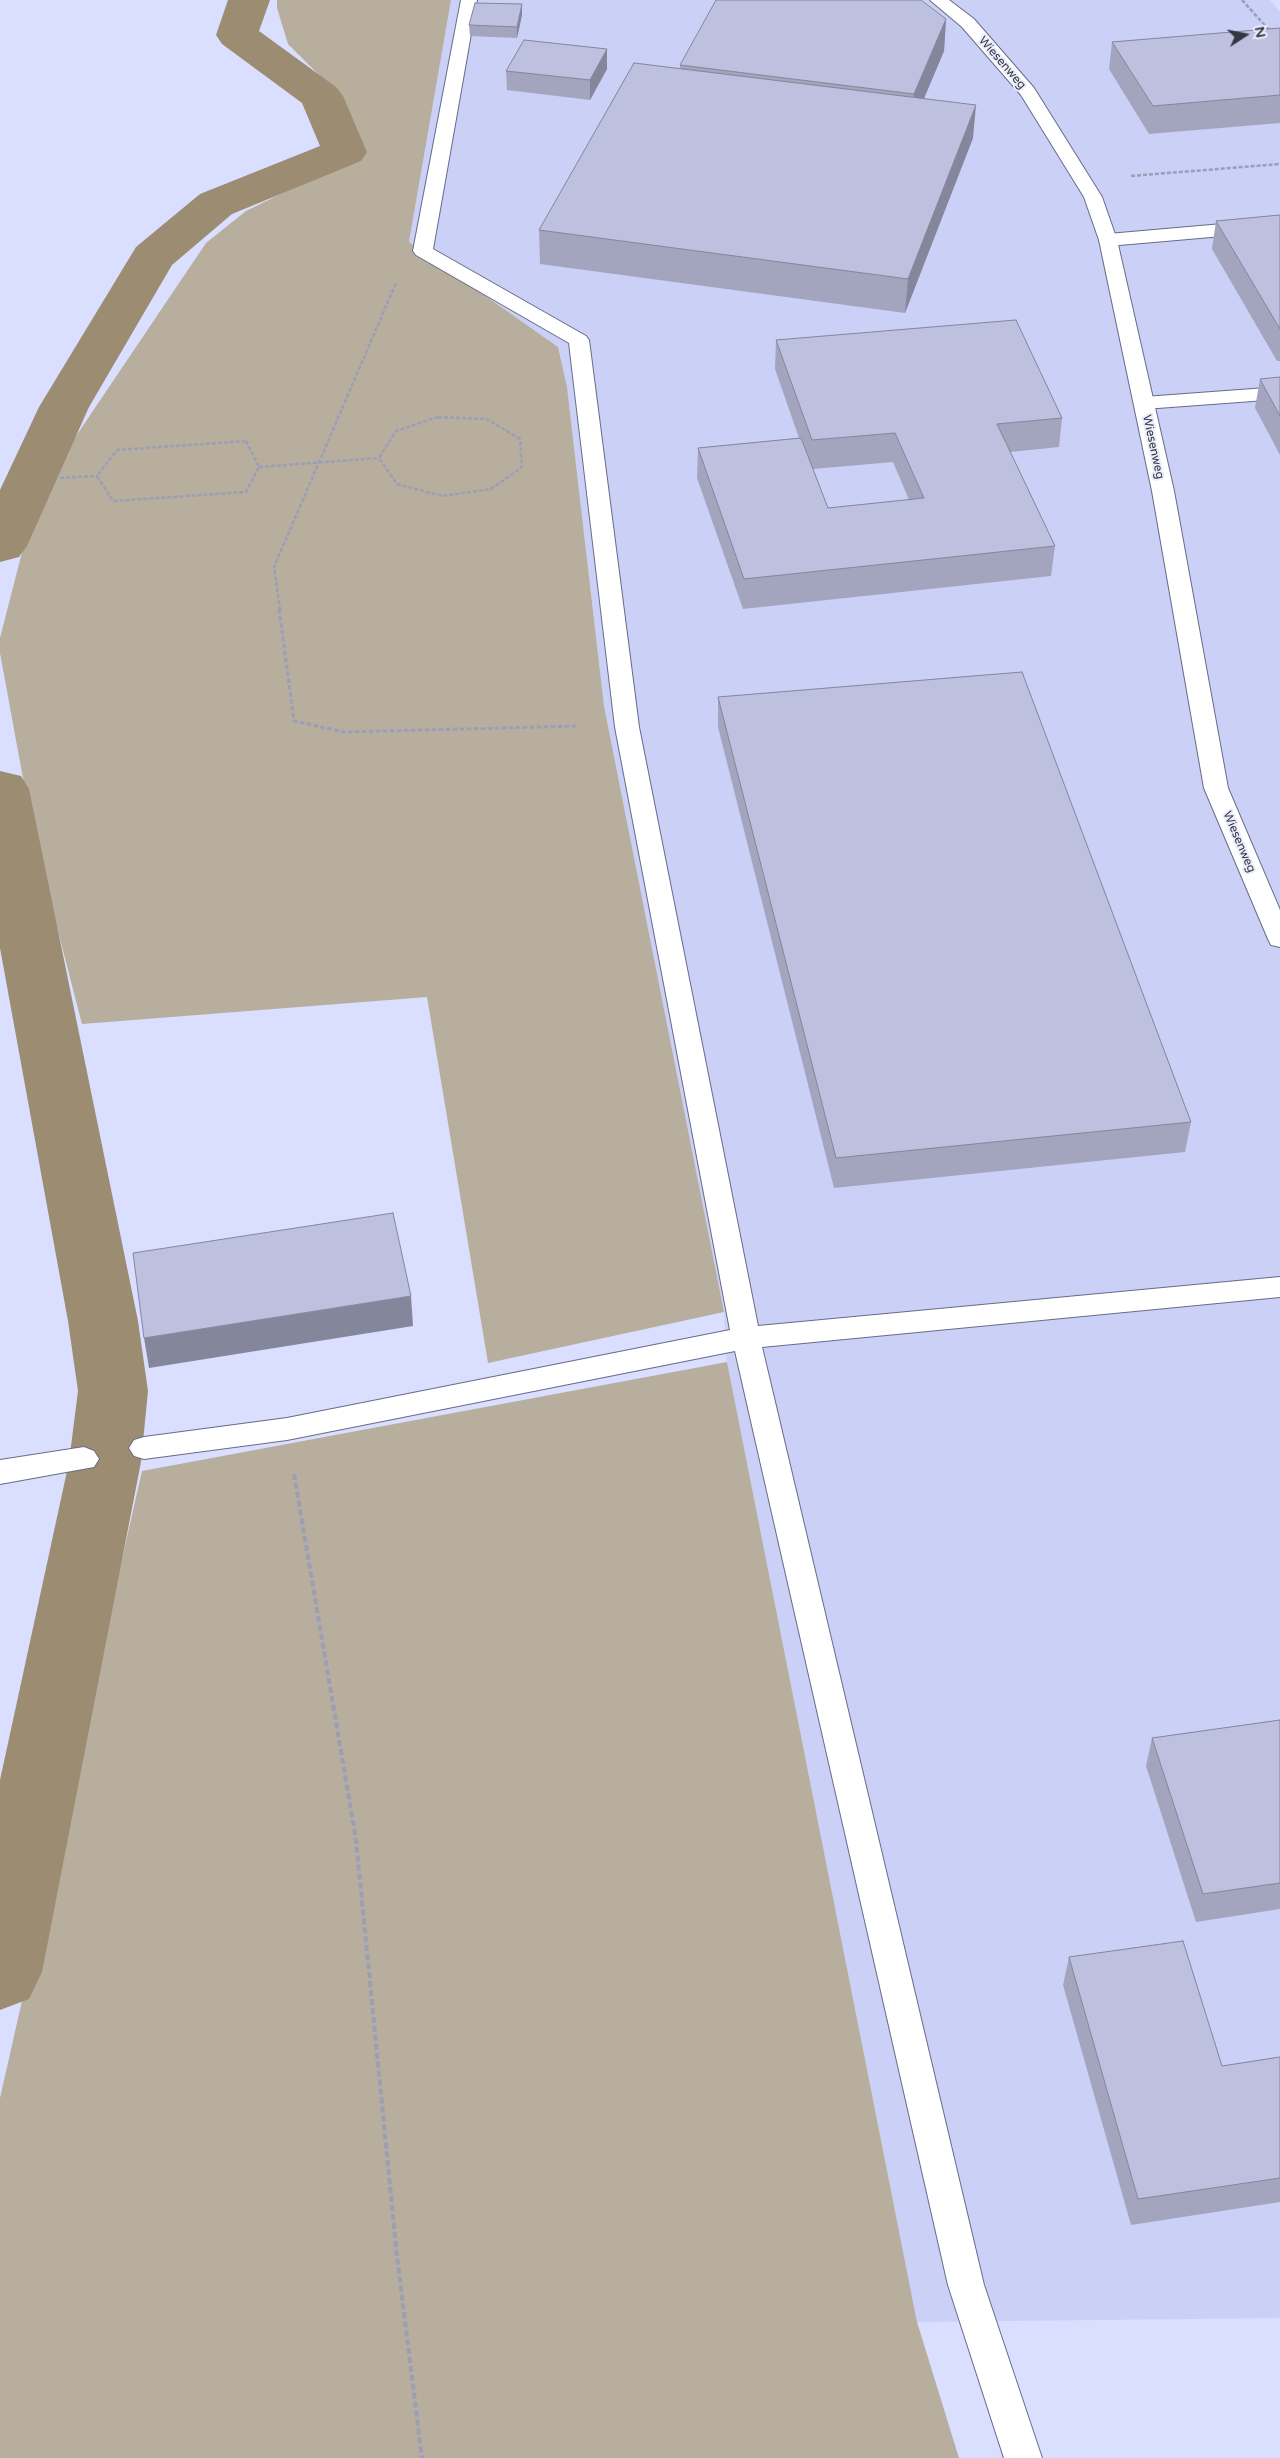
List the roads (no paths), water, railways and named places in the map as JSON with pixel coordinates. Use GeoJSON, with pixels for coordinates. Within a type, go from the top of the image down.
{"type":"FeatureCollection","features":[{"type":"Feature","properties":{"kind":"street"},"geometry":{"type":"LineString","coordinates":[[469,0],[423,251],[579,340],[627,727],[746,1338],[966,2285],[1023,2458]]}},
{"type":"Feature","properties":{"kind":"street","name":"Wiesenweg"},"geometry":{"type":"LineString","coordinates":[[938,0],[968,22],[1028,92],[1093,197],[1108,240],[1144,403],[1162,491],[1216,788],[1280,939]]}},
{"type":"Feature","properties":{"kind":"street"},"geometry":{"type":"LineString","coordinates":[[1108,240],[1280,225]]}},
{"type":"Feature","properties":{"kind":"street"},"geometry":{"type":"LineString","coordinates":[[1144,403],[1280,393]]}},
{"type":"Feature","properties":{"kind":"street"},"geometry":{"type":"LineString","coordinates":[[144,1448],[287,1429],[746,1338],[1280,1287]]}},
{"type":"Feature","properties":{"kind":"street"},"geometry":{"type":"LineString","coordinates":[[0,1472],[84,1459]]}},
{"type":"Feature","properties":{"kind":"waterway"},"geometry":{"type":"LineString","coordinates":[[0,546],[64,407],[153,257],[216,204],[345,152],[321,96],[237,35],[249,0]]}},
{"type":"Feature","properties":{"kind":"waterway"},"geometry":{"type":"LineString","coordinates":[[0,789],[103,1321],[113,1391],[105,1462],[0,1972]]}}]}
